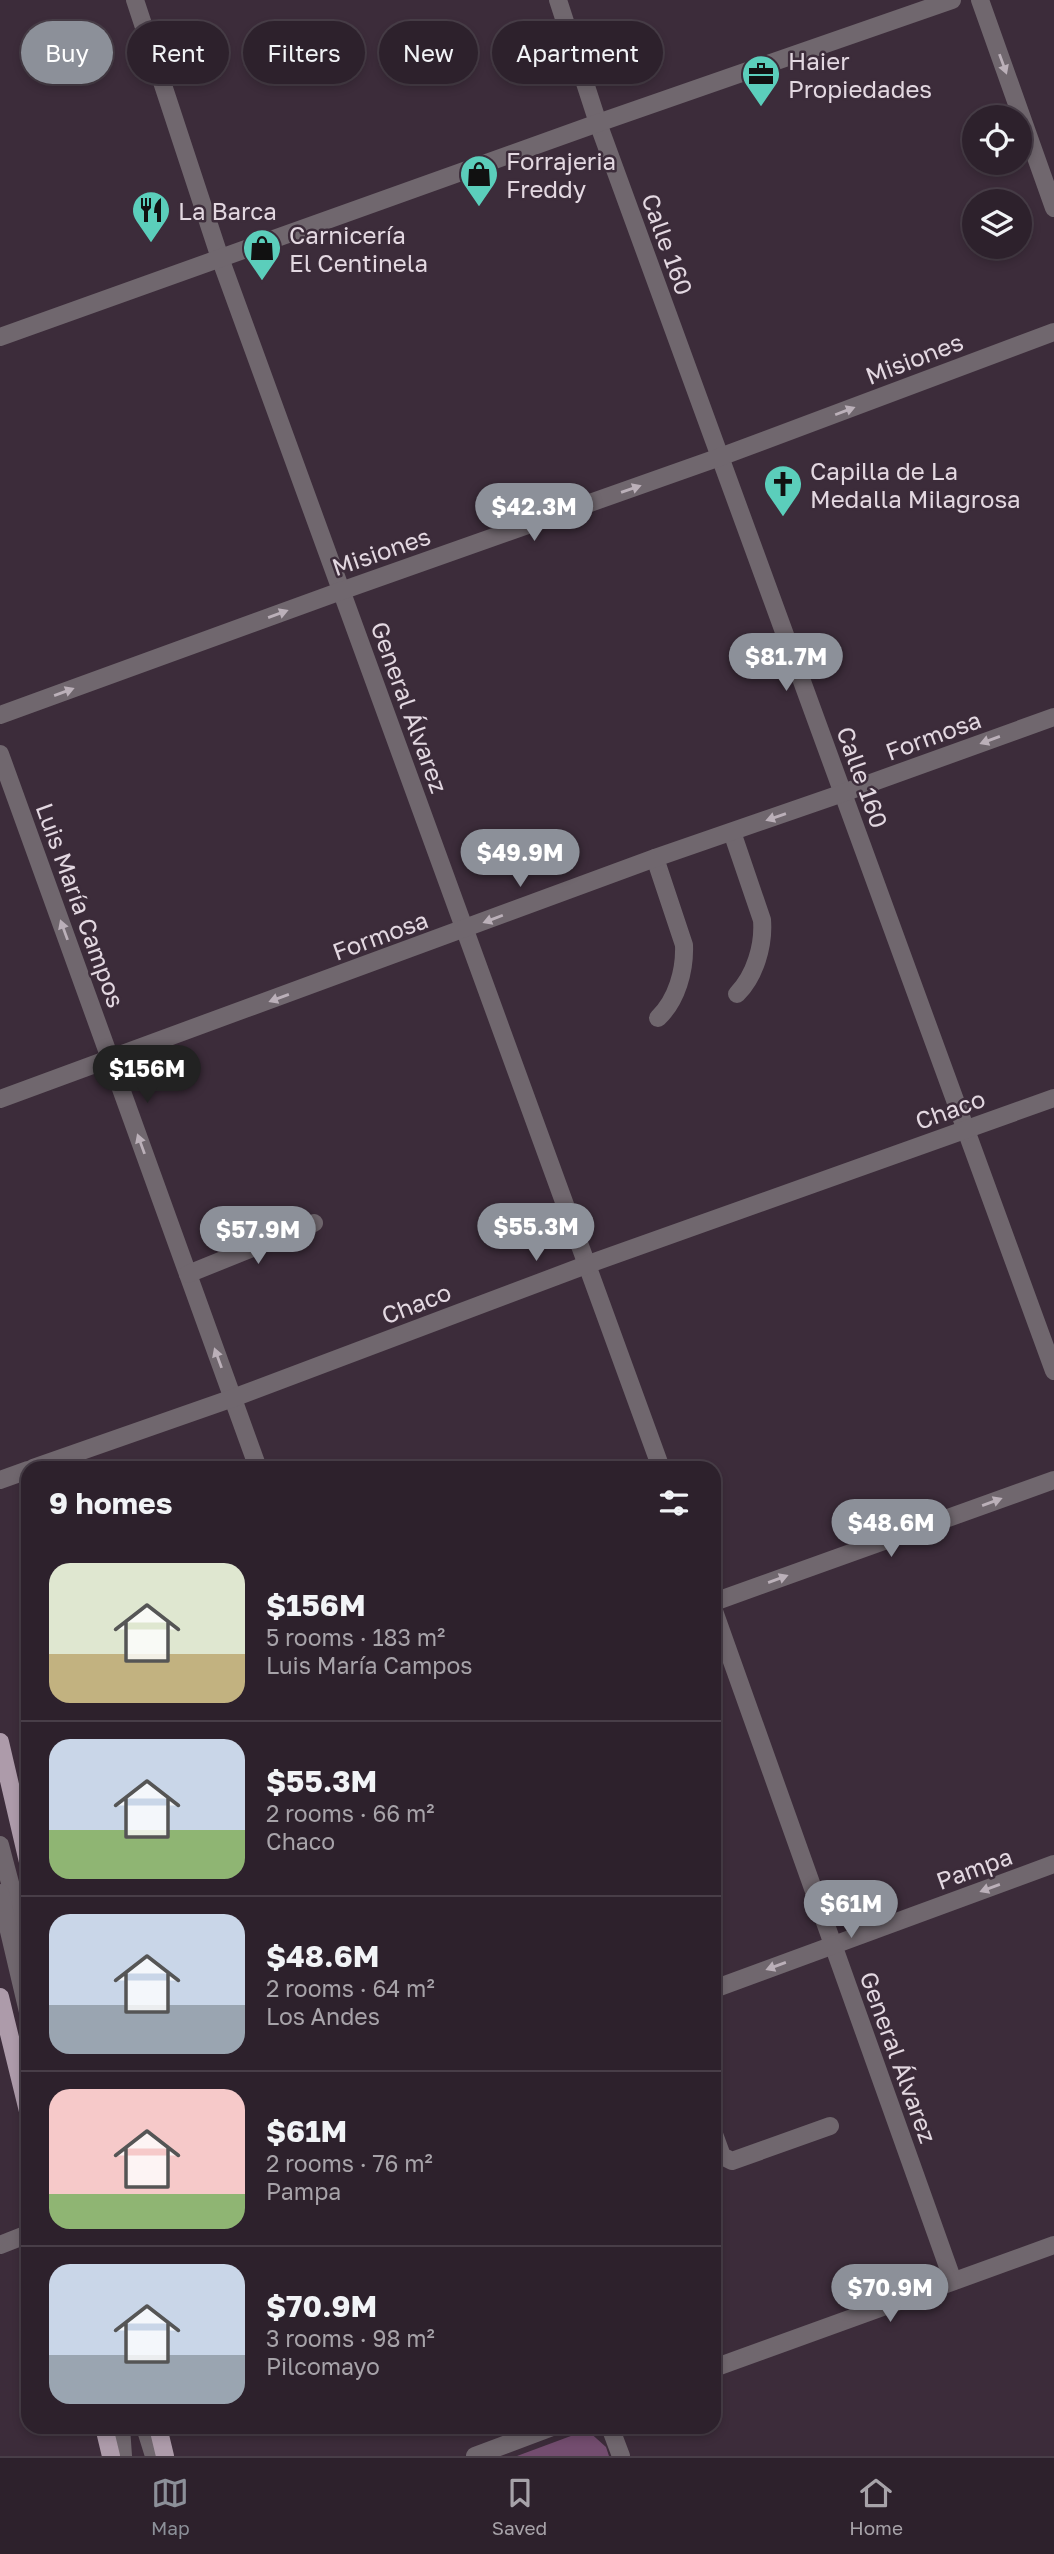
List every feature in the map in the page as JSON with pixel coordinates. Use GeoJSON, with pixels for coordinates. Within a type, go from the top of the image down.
{"type":"FeatureCollection","features":[{"type":"Feature","properties":{"kind":"main road"},"geometry":{"type":"LineString","coordinates":[[0,1742],[21,1828]]}},
{"type":"Feature","properties":{"kind":"main road"},"geometry":{"type":"LineString","coordinates":[[0,1997],[21,2082]]}},
{"type":"Feature","properties":{"kind":"main road"},"geometry":{"type":"LineString","coordinates":[[106,2434],[111,2456]]}},
{"type":"Feature","properties":{"kind":"main road"},"geometry":{"type":"LineString","coordinates":[[159,2434],[164,2456]]}},
{"type":"Feature","properties":{"kind":"street","name":"General Álvarez"},"geometry":{"type":"LineString","coordinates":[[135,0],[220,258],[658,1461]]}},
{"type":"Feature","properties":{"kind":"street","name":"Calle 160"},"geometry":{"type":"LineString","coordinates":[[558,0],[597,123],[1054,1371]]}},
{"type":"Feature","properties":{"kind":"street"},"geometry":{"type":"LineString","coordinates":[[0,337],[597,123],[952,0]]}},
{"type":"Feature","properties":{"kind":"street"},"geometry":{"type":"LineString","coordinates":[[980,0],[1054,208]]}},
{"type":"Feature","properties":{"kind":"street","name":"Misiones"},"geometry":{"type":"LineString","coordinates":[[0,715],[720,457],[1054,332]]}},
{"type":"Feature","properties":{"kind":"street","name":"Formosa"},"geometry":{"type":"LineString","coordinates":[[0,1099],[655,858],[1054,717]]}},
{"type":"Feature","properties":{"kind":"street","name":"Luis María Campos"},"geometry":{"type":"LineString","coordinates":[[0,754],[256,1461]]}},
{"type":"Feature","properties":{"kind":"street"},"geometry":{"type":"LineString","coordinates":[[732,832],[762,920],[763,934],[746,985],[737,993]]}},
{"type":"Feature","properties":{"kind":"street"},"geometry":{"type":"LineString","coordinates":[[655,858],[684,945],[684,958],[667,1009],[658,1018]]}},
{"type":"Feature","properties":{"kind":"street","name":"Chaco"},"geometry":{"type":"LineString","coordinates":[[53,1461],[233,1398],[586,1265],[1054,1098]]}},
{"type":"Feature","properties":{"kind":"street"},"geometry":{"type":"LineString","coordinates":[[188,1274],[314,1223]]}},
{"type":"Feature","properties":{"kind":"street","name":"Chaco"},"geometry":{"type":"LineString","coordinates":[[0,1480],[21,1472]]}},
{"type":"Feature","properties":{"kind":"street"},"geometry":{"type":"LineString","coordinates":[[721,1599],[1054,1480]]}},
{"type":"Feature","properties":{"kind":"street","name":"General Álvarez"},"geometry":{"type":"LineString","coordinates":[[721,1631],[953,2281]]}},
{"type":"Feature","properties":{"kind":"street"},"geometry":{"type":"LineString","coordinates":[[21,1853],[1,1854],[21,1926]]}},
{"type":"Feature","properties":{"kind":"street","name":"Pampa"},"geometry":{"type":"LineString","coordinates":[[721,1986],[1054,1864]]}},
{"type":"Feature","properties":{"kind":"street"},"geometry":{"type":"LineString","coordinates":[[0,1894],[21,1982]]}},
{"type":"Feature","properties":{"kind":"street"},"geometry":{"type":"LineString","coordinates":[[721,2153],[732,2161],[830,2126]]}},
{"type":"Feature","properties":{"kind":"street"},"geometry":{"type":"LineString","coordinates":[[0,2245],[21,2237]]}},
{"type":"Feature","properties":{"kind":"street"},"geometry":{"type":"LineString","coordinates":[[721,2365],[1054,2245]]}},
{"type":"Feature","properties":{"kind":"street"},"geometry":{"type":"LineString","coordinates":[[121,2434],[123,2456]]}},
{"type":"Feature","properties":{"kind":"street"},"geometry":{"type":"LineString","coordinates":[[147,2434],[154,2456]]}},
{"type":"Feature","properties":{"kind":"street"},"geometry":{"type":"LineString","coordinates":[[475,2456],[533,2434]]}},
{"type":"Feature","properties":{"kind":"street"},"geometry":{"type":"LineString","coordinates":[[613,2434],[621,2456]]}},
{"type":"Feature","properties":{"kind":"shaded area"},"geometry":{"type":"Polygon","coordinates":[[[576,2434],[591,2434],[606,2447],[609,2456],[517,2456],[576,2434]]]}},
{"type":"Feature","properties":{"kind":"place","name":"Haier Propiedades"},"geometry":{"type":"Point","coordinates":[761,108]}},
{"type":"Feature","properties":{"kind":"place","name":"Forrajeria Freddy"},"geometry":{"type":"Point","coordinates":[479,208]}},
{"type":"Feature","properties":{"kind":"place","name":"La Barca"},"geometry":{"type":"Point","coordinates":[151,244]}},
{"type":"Feature","properties":{"kind":"place","name":"Carnicería El Centinela"},"geometry":{"type":"Point","coordinates":[262,282]}},
{"type":"Feature","properties":{"kind":"place","name":"Capilla de La Medalla Milagrosa"},"geometry":{"type":"Point","coordinates":[783,518]}}]}
